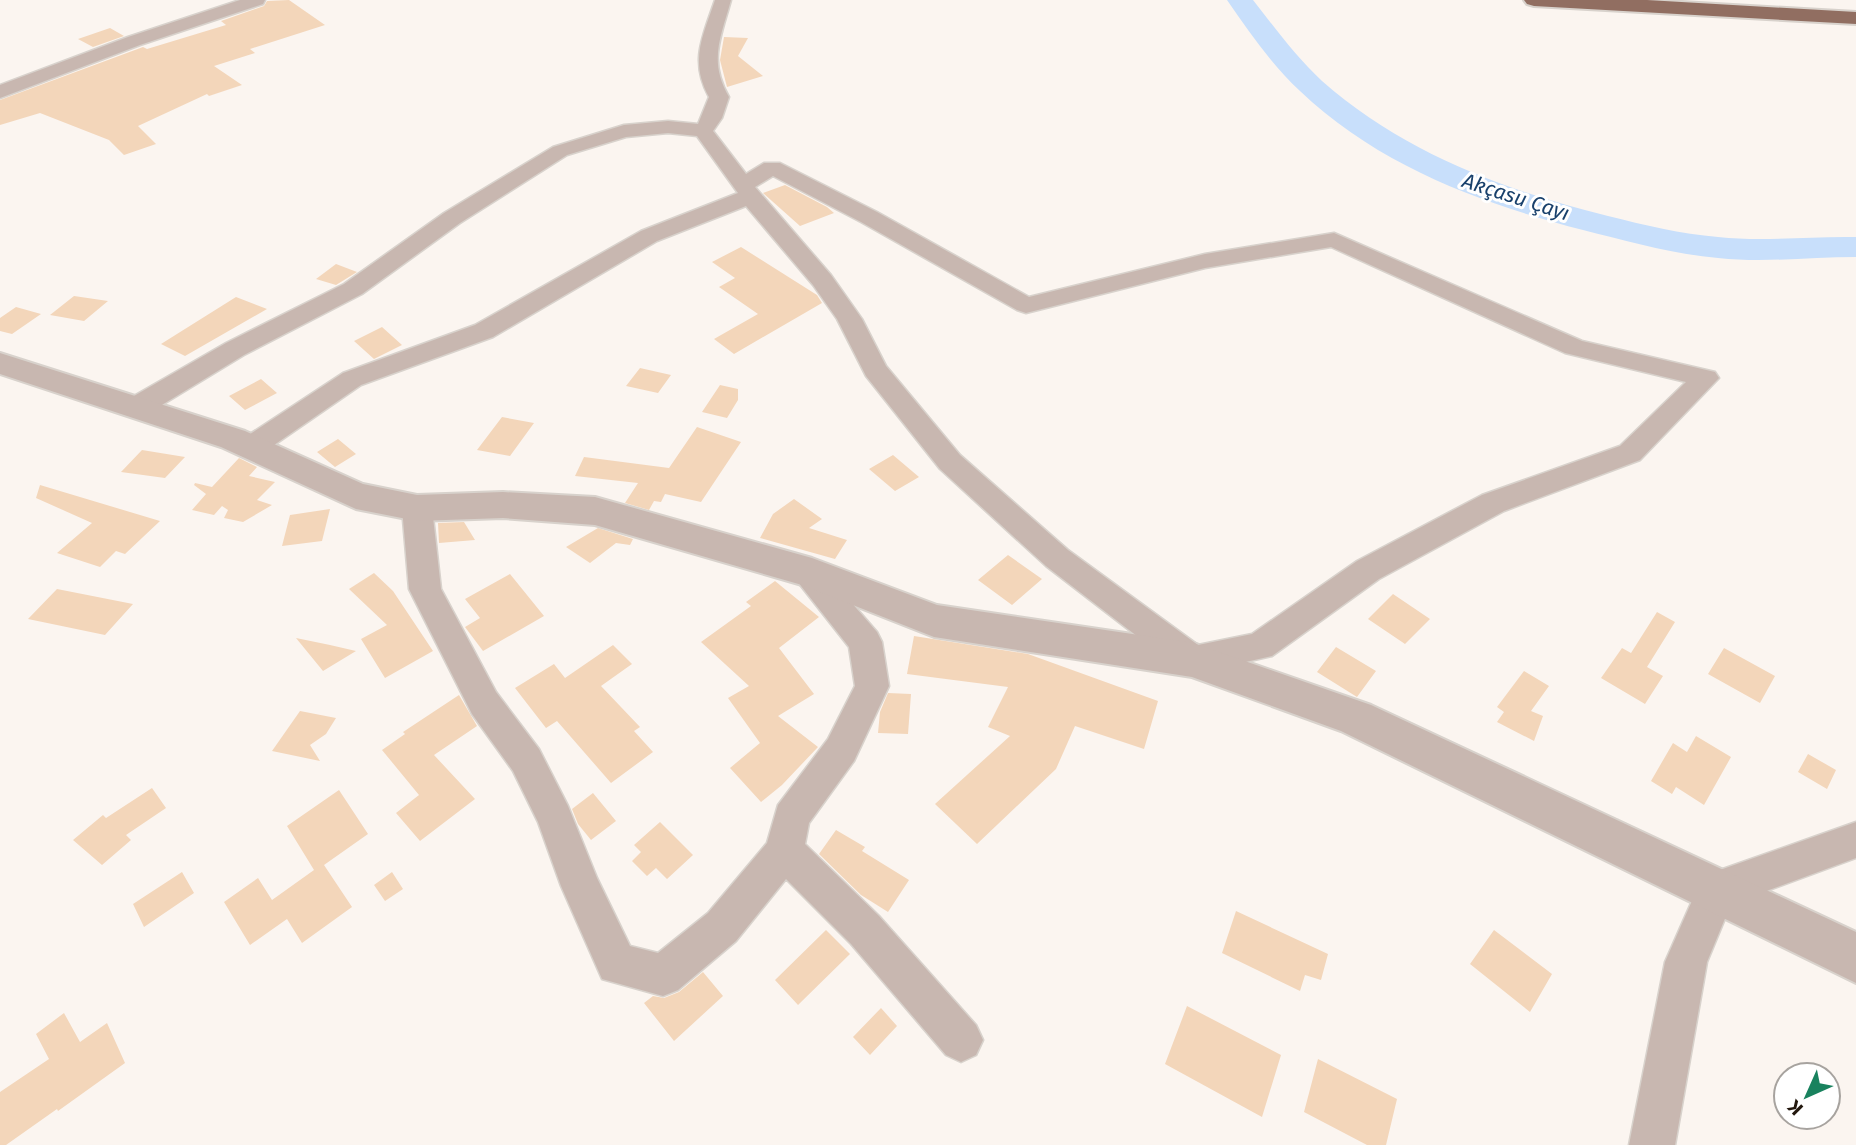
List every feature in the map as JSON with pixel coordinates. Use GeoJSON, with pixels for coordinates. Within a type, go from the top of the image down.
{"type":"FeatureCollection","features":[{"type":"Feature","properties":{"kind":"highway"},"geometry":{"type":"LineString","coordinates":[[1534,0],[1856,18]]}},
{"type":"Feature","properties":{"kind":"street"},"geometry":{"type":"LineString","coordinates":[[0,92],[134,41],[257,0]]}},
{"type":"Feature","properties":{"kind":"street"},"geometry":{"type":"LineString","coordinates":[[704,131],[719,97],[707,81],[706,50],[723,0]]}},
{"type":"Feature","properties":{"kind":"street"},"geometry":{"type":"LineString","coordinates":[[137,407],[235,349],[352,289],[452,218],[560,151],[624,131],[668,127],[704,131],[747,190],[789,244],[822,280],[849,318],[875,370],[950,462],[1057,558],[1193,660],[1260,646],[1368,570],[1493,503],[1630,453],[1706,378],[1574,347],[1334,240],[1205,261],[1026,305],[830,194],[772,168],[747,190],[649,236],[484,331],[352,379],[251,447]]}},
{"type":"Feature","properties":{"kind":"street"},"geometry":{"type":"LineString","coordinates":[[0,363],[251,447],[356,496],[417,508],[503,505],[595,511],[806,572],[933,621],[1193,660],[1356,718],[1856,958]]}},
{"type":"Feature","properties":{"kind":"street"},"geometry":{"type":"LineString","coordinates":[[417,508],[425,589],[484,703],[526,760],[555,818],[581,886],[617,964],[663,975],[722,927],[785,851],[791,817],[841,750],[872,686],[865,642],[806,572]]}},
{"type":"Feature","properties":{"kind":"street"},"geometry":{"type":"LineString","coordinates":[[1653,1145],[1686,962],[1717,890],[1856,840]]}},
{"type":"Feature","properties":{"kind":"street"},"geometry":{"type":"LineString","coordinates":[[785,851],[865,930],[961,1040]]}},
{"type":"Feature","properties":{"kind":"building"},"geometry":{"type":"Polygon","coordinates":[[[289,0],[325,25],[250,49],[255,53],[214,66],[242,85],[209,96],[207,94],[138,126],[156,144],[124,155],[109,140],[40,113],[0,125],[0,100],[143,47],[147,49],[226,25],[221,21],[264,6],[267,1],[289,0]]]}},
{"type":"Feature","properties":{"kind":"building"},"geometry":{"type":"Polygon","coordinates":[[[110,28],[124,36],[93,47],[78,39],[110,28]]]}},
{"type":"Feature","properties":{"kind":"building"},"geometry":{"type":"Polygon","coordinates":[[[724,37],[748,38],[738,56],[763,76],[727,87],[720,60],[724,37]]]}},
{"type":"Feature","properties":{"kind":"building"},"geometry":{"type":"Polygon","coordinates":[[[785,185],[834,213],[800,226],[763,193],[785,185]]]}},
{"type":"Feature","properties":{"kind":"building"},"geometry":{"type":"Polygon","coordinates":[[[741,247],[817,295],[822,303],[734,354],[714,339],[758,314],[719,287],[735,278],[712,262],[741,247]]]}},
{"type":"Feature","properties":{"kind":"building"},"geometry":{"type":"Polygon","coordinates":[[[336,264],[357,272],[336,285],[316,279],[336,264]]]}},
{"type":"Feature","properties":{"kind":"building"},"geometry":{"type":"Polygon","coordinates":[[[74,296],[108,301],[84,321],[50,315],[74,296]]]}},
{"type":"Feature","properties":{"kind":"building"},"geometry":{"type":"Polygon","coordinates":[[[236,297],[267,309],[185,356],[161,344],[236,297]]]}},
{"type":"Feature","properties":{"kind":"building"},"geometry":{"type":"Polygon","coordinates":[[[16,307],[41,314],[12,334],[0,331],[0,318],[16,307]]]}},
{"type":"Feature","properties":{"kind":"building"},"geometry":{"type":"Polygon","coordinates":[[[382,327],[402,345],[374,359],[354,341],[382,327]]]}},
{"type":"Feature","properties":{"kind":"building"},"geometry":{"type":"Polygon","coordinates":[[[640,368],[671,375],[658,393],[626,386],[640,368]]]}},
{"type":"Feature","properties":{"kind":"building"},"geometry":{"type":"Polygon","coordinates":[[[261,379],[277,393],[245,410],[229,396],[261,379]]]}},
{"type":"Feature","properties":{"kind":"building"},"geometry":{"type":"Polygon","coordinates":[[[720,385],[738,389],[738,400],[727,418],[702,412],[720,385]]]}},
{"type":"Feature","properties":{"kind":"building"},"geometry":{"type":"Polygon","coordinates":[[[502,417],[534,423],[510,456],[477,450],[502,417]]]}},
{"type":"Feature","properties":{"kind":"building"},"geometry":{"type":"Polygon","coordinates":[[[697,427],[741,442],[701,502],[665,494],[661,502],[654,501],[649,510],[625,503],[638,483],[575,476],[584,457],[669,468],[697,427]]]}},
{"type":"Feature","properties":{"kind":"building"},"geometry":{"type":"Polygon","coordinates":[[[338,439],[356,454],[335,467],[317,452],[338,439]]]}},
{"type":"Feature","properties":{"kind":"building"},"geometry":{"type":"Polygon","coordinates":[[[142,450],[185,457],[165,478],[121,472],[142,450]]]}},
{"type":"Feature","properties":{"kind":"building"},"geometry":{"type":"Polygon","coordinates":[[[893,455],[919,477],[895,491],[869,469],[893,455]]]}},
{"type":"Feature","properties":{"kind":"building"},"geometry":{"type":"Polygon","coordinates":[[[239,458],[257,467],[249,476],[275,482],[257,500],[272,505],[243,522],[224,518],[228,510],[222,506],[214,515],[192,510],[206,494],[194,485],[195,483],[212,487],[239,458]]]}},
{"type":"Feature","properties":{"kind":"building"},"geometry":{"type":"Polygon","coordinates":[[[40,485],[160,521],[125,554],[116,551],[100,567],[57,553],[92,523],[36,498],[40,485]]]}},
{"type":"Feature","properties":{"kind":"building"},"geometry":{"type":"Polygon","coordinates":[[[794,499],[822,519],[809,528],[847,540],[835,559],[760,538],[773,514],[794,499]]]}},
{"type":"Feature","properties":{"kind":"building"},"geometry":{"type":"Polygon","coordinates":[[[330,509],[322,541],[282,546],[290,515],[330,509]]]}},
{"type":"Feature","properties":{"kind":"building"},"geometry":{"type":"Polygon","coordinates":[[[464,522],[475,540],[439,543],[438,523],[464,522]]]}},
{"type":"Feature","properties":{"kind":"building"},"geometry":{"type":"Polygon","coordinates":[[[598,528],[633,539],[630,545],[616,543],[590,563],[566,547],[598,528]]]}},
{"type":"Feature","properties":{"kind":"building"},"geometry":{"type":"Polygon","coordinates":[[[1008,555],[1042,579],[1012,605],[978,580],[1008,555]]]}},
{"type":"Feature","properties":{"kind":"building"},"geometry":{"type":"Polygon","coordinates":[[[374,573],[393,591],[433,651],[385,678],[361,639],[387,625],[349,589],[374,573]]]}},
{"type":"Feature","properties":{"kind":"building"},"geometry":{"type":"Polygon","coordinates":[[[510,574],[544,616],[483,651],[465,627],[480,618],[465,599],[510,574]]]}},
{"type":"Feature","properties":{"kind":"building"},"geometry":{"type":"Polygon","coordinates":[[[775,581],[819,617],[779,648],[814,694],[778,716],[818,747],[782,785],[761,802],[730,768],[760,743],[728,698],[749,686],[701,642],[751,606],[746,602],[775,581]]]}},
{"type":"Feature","properties":{"kind":"building"},"geometry":{"type":"Polygon","coordinates":[[[57,589],[133,604],[105,635],[28,619],[57,589]]]}},
{"type":"Feature","properties":{"kind":"building"},"geometry":{"type":"Polygon","coordinates":[[[1393,594],[1430,619],[1405,644],[1368,619],[1393,594]]]}},
{"type":"Feature","properties":{"kind":"building"},"geometry":{"type":"Polygon","coordinates":[[[1657,612],[1675,622],[1647,667],[1663,676],[1645,704],[1601,678],[1622,648],[1631,653],[1657,612]]]}},
{"type":"Feature","properties":{"kind":"building"},"geometry":{"type":"Polygon","coordinates":[[[914,636],[1028,654],[1158,701],[1144,749],[1075,726],[1056,769],[977,844],[935,804],[1010,736],[988,727],[1008,687],[907,674],[914,636]]]}},
{"type":"Feature","properties":{"kind":"building"},"geometry":{"type":"Polygon","coordinates":[[[296,638],[330,645],[356,651],[323,671],[296,638]]]}},
{"type":"Feature","properties":{"kind":"building"},"geometry":{"type":"Polygon","coordinates":[[[613,645],[632,664],[601,686],[640,727],[634,731],[653,752],[611,783],[557,721],[546,728],[515,688],[554,664],[565,678],[613,645]]]}},
{"type":"Feature","properties":{"kind":"building"},"geometry":{"type":"Polygon","coordinates":[[[1336,647],[1376,671],[1357,697],[1317,672],[1336,647]]]}},
{"type":"Feature","properties":{"kind":"building"},"geometry":{"type":"Polygon","coordinates":[[[1724,648],[1775,676],[1760,703],[1708,674],[1724,648]]]}},
{"type":"Feature","properties":{"kind":"building"},"geometry":{"type":"Polygon","coordinates":[[[1524,671],[1549,686],[1531,711],[1543,716],[1534,741],[1497,722],[1504,712],[1497,707],[1524,671]]]}},
{"type":"Feature","properties":{"kind":"building"},"geometry":{"type":"Polygon","coordinates":[[[888,693],[911,694],[908,734],[878,733],[880,712],[888,693]]]}},
{"type":"Feature","properties":{"kind":"building"},"geometry":{"type":"Polygon","coordinates":[[[459,695],[477,726],[434,755],[475,799],[420,841],[396,813],[419,795],[382,750],[405,734],[403,732],[459,695]]]}},
{"type":"Feature","properties":{"kind":"building"},"geometry":{"type":"Polygon","coordinates":[[[300,711],[336,718],[326,734],[310,745],[320,761],[272,751],[300,711]]]}},
{"type":"Feature","properties":{"kind":"building"},"geometry":{"type":"Polygon","coordinates":[[[1696,736],[1731,757],[1704,805],[1676,787],[1672,794],[1651,781],[1673,743],[1687,752],[1696,736]]]}},
{"type":"Feature","properties":{"kind":"building"},"geometry":{"type":"Polygon","coordinates":[[[1808,754],[1836,770],[1827,789],[1798,772],[1808,754]]]}},
{"type":"Feature","properties":{"kind":"building"},"geometry":{"type":"Polygon","coordinates":[[[152,788],[166,808],[126,835],[131,840],[102,865],[73,840],[103,815],[106,818],[152,788]]]}},
{"type":"Feature","properties":{"kind":"building"},"geometry":{"type":"Polygon","coordinates":[[[339,790],[368,834],[324,865],[352,907],[302,943],[287,919],[250,945],[224,902],[258,878],[272,900],[314,870],[287,826],[339,790]]]}},
{"type":"Feature","properties":{"kind":"building"},"geometry":{"type":"Polygon","coordinates":[[[593,793],[616,821],[591,840],[578,824],[572,809],[593,793]]]}},
{"type":"Feature","properties":{"kind":"building"},"geometry":{"type":"Polygon","coordinates":[[[660,822],[693,855],[667,879],[656,868],[647,876],[632,861],[641,852],[634,845],[660,822]]]}},
{"type":"Feature","properties":{"kind":"building"},"geometry":{"type":"Polygon","coordinates":[[[836,830],[865,847],[862,851],[909,880],[888,912],[861,895],[819,854],[836,830]]]}},
{"type":"Feature","properties":{"kind":"building"},"geometry":{"type":"Polygon","coordinates":[[[182,872],[194,893],[144,927],[133,904],[182,872]]]}},
{"type":"Feature","properties":{"kind":"building"},"geometry":{"type":"Polygon","coordinates":[[[392,872],[403,889],[385,901],[374,885],[392,872]]]}},
{"type":"Feature","properties":{"kind":"building"},"geometry":{"type":"Polygon","coordinates":[[[1236,911],[1328,954],[1321,980],[1305,975],[1300,991],[1222,953],[1236,911]]]}},
{"type":"Feature","properties":{"kind":"building"},"geometry":{"type":"Polygon","coordinates":[[[826,930],[850,954],[798,1005],[775,980],[826,930]]]}},
{"type":"Feature","properties":{"kind":"building"},"geometry":{"type":"Polygon","coordinates":[[[1494,930],[1552,974],[1530,1012],[1470,964],[1494,930]]]}},
{"type":"Feature","properties":{"kind":"building"},"geometry":{"type":"Polygon","coordinates":[[[703,972],[723,996],[674,1041],[644,1003],[653,996],[664,998],[679,992],[703,972]]]}},
{"type":"Feature","properties":{"kind":"building"},"geometry":{"type":"Polygon","coordinates":[[[1187,1006],[1281,1055],[1262,1117],[1165,1064],[1187,1006]]]}},
{"type":"Feature","properties":{"kind":"building"},"geometry":{"type":"Polygon","coordinates":[[[881,1008],[897,1026],[870,1055],[853,1037],[881,1008]]]}},
{"type":"Feature","properties":{"kind":"building"},"geometry":{"type":"Polygon","coordinates":[[[64,1013],[80,1042],[107,1023],[125,1063],[58,1111],[57,1109],[6,1145],[0,1145],[0,1092],[49,1059],[36,1034],[64,1013]]]}},
{"type":"Feature","properties":{"kind":"building"},"geometry":{"type":"Polygon","coordinates":[[[1318,1059],[1397,1099],[1386,1145],[1367,1145],[1304,1112],[1318,1059]]]}},
{"type":"Feature","properties":{"kind":"waterway","name":"Akçasu Çayı"},"geometry":{"type":"LineString","coordinates":[[1240,0],[1291,66],[1343,113],[1377,137],[1450,176],[1568,216],[1691,244],[1752,249],[1856,247]]}}]}
